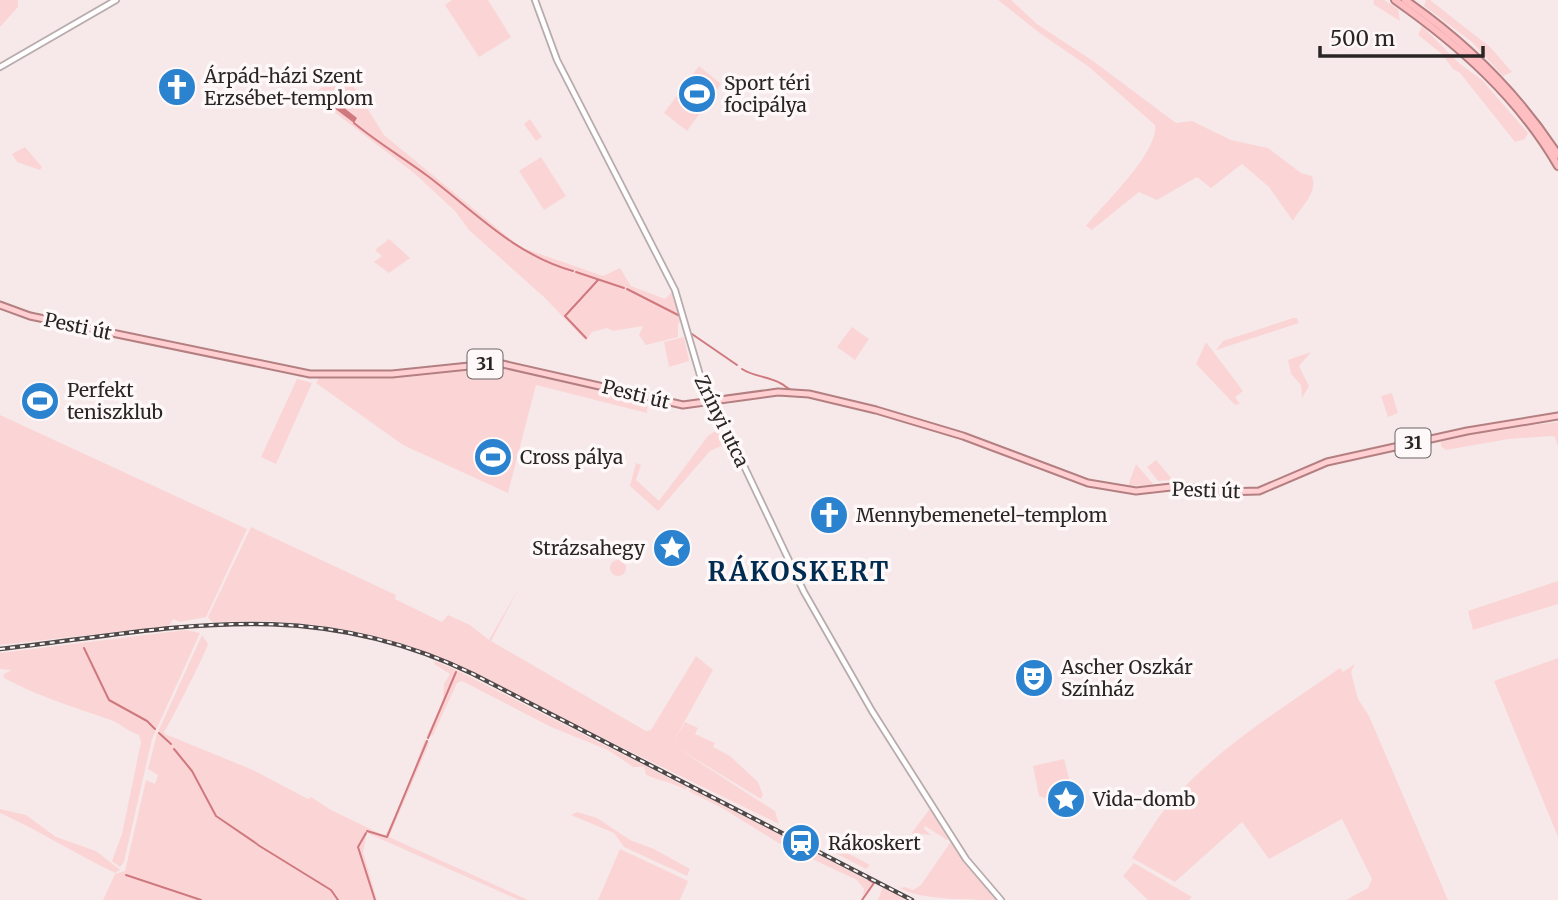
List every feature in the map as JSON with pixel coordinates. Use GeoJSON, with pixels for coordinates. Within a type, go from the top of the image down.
{"type":"FeatureCollection","features":[{"type":"Feature","properties":{"kind":"highway"},"geometry":{"type":"LineString","coordinates":[[1395,0],[1468,57],[1499,86],[1537,129]]}},
{"type":"Feature","properties":{"kind":"highway"},"geometry":{"type":"LineString","coordinates":[[1405,0],[1485,63],[1558,155]]}},
{"type":"Feature","properties":{"kind":"highway"},"geometry":{"type":"LineString","coordinates":[[1546,142],[1558,166]]}},
{"type":"Feature","properties":{"kind":"main road"},"geometry":{"type":"LineString","coordinates":[[0,67],[116,0]]}},
{"type":"Feature","properties":{"kind":"main road","name":"Zrínyi utca"},"geometry":{"type":"LineString","coordinates":[[535,0],[569,84],[676,290],[696,367],[709,403],[735,447],[814,611],[975,872],[1001,900]]}},
{"type":"Feature","properties":{"kind":"main road","name":"Pesti út"},"geometry":{"type":"LineString","coordinates":[[0,304],[30,316],[310,374],[391,374],[508,364],[677,405],[709,403],[783,391],[833,399],[962,436],[1088,483],[1130,490],[1184,486],[1222,492],[1255,491],[1304,471],[1419,441],[1558,418]]}},
{"type":"Feature","properties":{"kind":"shaded area"},"geometry":{"type":"Polygon","coordinates":[[[0,0],[18,0],[18,7],[0,27],[0,0]]]}},
{"type":"Feature","properties":{"kind":"shaded area"},"geometry":{"type":"Polygon","coordinates":[[[452,0],[488,0],[511,37],[479,57],[445,5],[452,0]]]}},
{"type":"Feature","properties":{"kind":"shaded area"},"geometry":{"type":"Polygon","coordinates":[[[998,0],[1011,0],[1037,24],[1093,61],[1176,123],[1192,121],[1231,140],[1268,148],[1301,173],[1312,176],[1311,194],[1293,221],[1269,187],[1242,164],[1211,188],[1197,177],[1157,200],[1139,192],[1092,230],[1086,226],[1139,163],[1154,136],[1155,125],[1089,67],[998,0]]]}},
{"type":"Feature","properties":{"kind":"shaded area"},"geometry":{"type":"Polygon","coordinates":[[[1374,0],[1384,0],[1398,9],[1400,21],[1373,4],[1374,0]]]}},
{"type":"Feature","properties":{"kind":"shaded area"},"geometry":{"type":"Polygon","coordinates":[[[1426,0],[1430,0],[1490,47],[1512,72],[1503,76],[1472,42],[1424,6],[1426,0]]]}},
{"type":"Feature","properties":{"kind":"shaded area"},"geometry":{"type":"Polygon","coordinates":[[[1422,26],[1460,64],[1482,80],[1528,133],[1525,139],[1515,142],[1460,73],[1418,35],[1422,26]]]}},
{"type":"Feature","properties":{"kind":"shaded area"},"geometry":{"type":"Polygon","coordinates":[[[699,66],[721,84],[687,131],[664,113],[699,66]]]}},
{"type":"Feature","properties":{"kind":"shaded area"},"geometry":{"type":"Polygon","coordinates":[[[344,71],[384,135],[520,247],[603,276],[620,268],[631,286],[665,299],[674,290],[683,322],[678,323],[678,337],[646,345],[639,335],[643,326],[613,331],[607,328],[592,332],[586,341],[545,298],[469,230],[455,211],[414,173],[312,95],[344,71]]]}},
{"type":"Feature","properties":{"kind":"shaded area"},"geometry":{"type":"Polygon","coordinates":[[[169,80],[188,80],[188,96],[169,96],[169,80]]]}},
{"type":"Feature","properties":{"kind":"shaded area"},"geometry":{"type":"Polygon","coordinates":[[[323,91],[357,118],[354,123],[321,98],[319,93],[323,91]]]}},
{"type":"Feature","properties":{"kind":"shaded area"},"geometry":{"type":"Polygon","coordinates":[[[530,119],[542,137],[536,141],[524,124],[530,119]]]}},
{"type":"Feature","properties":{"kind":"shaded area"},"geometry":{"type":"Polygon","coordinates":[[[25,147],[42,167],[40,170],[17,162],[12,154],[25,147]]]}},
{"type":"Feature","properties":{"kind":"shaded area"},"geometry":{"type":"Polygon","coordinates":[[[541,157],[566,196],[544,210],[519,171],[541,157]]]}},
{"type":"Feature","properties":{"kind":"shaded area"},"geometry":{"type":"Polygon","coordinates":[[[389,239],[410,258],[389,273],[374,262],[382,256],[375,250],[389,239]]]}},
{"type":"Feature","properties":{"kind":"shaded area"},"geometry":{"type":"Polygon","coordinates":[[[1297,318],[1299,323],[1216,350],[1223,341],[1297,318]]]}},
{"type":"Feature","properties":{"kind":"shaded area"},"geometry":{"type":"Polygon","coordinates":[[[852,327],[869,339],[855,360],[837,347],[852,327]]]}},
{"type":"Feature","properties":{"kind":"shaded area"},"geometry":{"type":"Polygon","coordinates":[[[684,337],[689,361],[669,367],[664,342],[684,337]]]}},
{"type":"Feature","properties":{"kind":"shaded area"},"geometry":{"type":"Polygon","coordinates":[[[1206,342],[1243,391],[1235,397],[1240,404],[1235,405],[1196,364],[1206,342]]]}},
{"type":"Feature","properties":{"kind":"shaded area"},"geometry":{"type":"Polygon","coordinates":[[[1311,352],[1299,366],[1309,386],[1302,398],[1301,385],[1291,374],[1288,360],[1311,352]]]}},
{"type":"Feature","properties":{"kind":"shaded area"},"geometry":{"type":"Polygon","coordinates":[[[498,365],[648,399],[647,413],[536,385],[508,493],[403,445],[316,383],[319,378],[397,377],[498,365]]]}},
{"type":"Feature","properties":{"kind":"shaded area"},"geometry":{"type":"Polygon","coordinates":[[[297,379],[312,383],[276,464],[261,457],[297,379]]]}},
{"type":"Feature","properties":{"kind":"shaded area","name":"Perfekt teniszklub"},"geometry":{"type":"Polygon","coordinates":[[[39,389],[50,394],[42,413],[31,408],[39,389]]]}},
{"type":"Feature","properties":{"kind":"shaded area"},"geometry":{"type":"Polygon","coordinates":[[[1392,393],[1398,413],[1388,417],[1381,396],[1392,393]]]}},
{"type":"Feature","properties":{"kind":"shaded area"},"geometry":{"type":"Polygon","coordinates":[[[0,415],[247,529],[206,617],[180,622],[173,619],[169,626],[0,645],[0,415]]]}},
{"type":"Feature","properties":{"kind":"shaded area"},"geometry":{"type":"Polygon","coordinates":[[[1558,422],[1558,447],[1555,437],[1551,436],[1509,439],[1446,450],[1441,446],[1441,439],[1558,422]]]}},
{"type":"Feature","properties":{"kind":"shaded area"},"geometry":{"type":"Polygon","coordinates":[[[721,427],[730,442],[710,451],[658,511],[630,486],[636,463],[641,465],[636,480],[659,501],[708,436],[721,427]]]}},
{"type":"Feature","properties":{"kind":"shaded area"},"geometry":{"type":"Polygon","coordinates":[[[1156,460],[1173,480],[1158,481],[1147,467],[1156,460]]]}},
{"type":"Feature","properties":{"kind":"shaded area"},"geometry":{"type":"Polygon","coordinates":[[[1136,464],[1154,485],[1128,486],[1136,464]]]}},
{"type":"Feature","properties":{"kind":"shaded area"},"geometry":{"type":"Polygon","coordinates":[[[251,527],[396,595],[395,599],[442,622],[448,615],[470,625],[489,640],[520,586],[491,641],[646,731],[651,730],[696,656],[713,670],[672,744],[685,722],[698,728],[695,734],[715,743],[713,747],[730,756],[758,782],[763,795],[761,799],[674,746],[775,811],[779,824],[428,653],[362,633],[316,625],[266,621],[212,622],[208,617],[251,527]]]}},
{"type":"Feature","properties":{"kind":"shaded area"},"geometry":{"type":"Polygon","coordinates":[[[615,560],[621,560],[626,568],[624,574],[615,576],[610,571],[610,565],[615,560]]]}},
{"type":"Feature","properties":{"kind":"shaded area"},"geometry":{"type":"Polygon","coordinates":[[[1558,581],[1558,604],[1473,630],[1468,611],[1558,581]]]}},
{"type":"Feature","properties":{"kind":"shaded area"},"geometry":{"type":"Polygon","coordinates":[[[186,630],[200,633],[152,739],[124,862],[120,867],[112,861],[122,834],[141,742],[139,735],[110,720],[41,695],[4,678],[3,675],[11,670],[0,669],[0,653],[186,630]]]}},
{"type":"Feature","properties":{"kind":"shaded area"},"geometry":{"type":"Polygon","coordinates":[[[202,635],[208,644],[165,734],[253,770],[385,836],[403,800],[425,739],[429,742],[428,746],[389,837],[528,900],[519,900],[367,833],[363,852],[377,900],[103,900],[115,874],[125,871],[146,780],[155,784],[158,775],[148,769],[157,734],[202,635]]]}},
{"type":"Feature","properties":{"kind":"shaded area"},"geometry":{"type":"Polygon","coordinates":[[[1558,658],[1558,837],[1494,681],[1558,658]]]}},
{"type":"Feature","properties":{"kind":"shaded area"},"geometry":{"type":"Polygon","coordinates":[[[435,661],[687,787],[686,790],[646,775],[644,767],[633,767],[608,750],[551,727],[462,681],[457,683],[433,735],[426,738],[443,700],[444,684],[450,674],[434,664],[435,661]]]}},
{"type":"Feature","properties":{"kind":"shaded area"},"geometry":{"type":"Polygon","coordinates":[[[1355,664],[1351,672],[1358,699],[1369,716],[1448,900],[1346,900],[1368,888],[1372,879],[1342,819],[1269,859],[1242,822],[1175,882],[1132,858],[1170,803],[1214,759],[1340,668],[1343,672],[1355,664]]]}},
{"type":"Feature","properties":{"kind":"shaded area"},"geometry":{"type":"Polygon","coordinates":[[[1064,759],[1074,797],[1057,802],[1039,796],[1033,766],[1064,759]]]}},
{"type":"Feature","properties":{"kind":"shaded area"},"geometry":{"type":"Polygon","coordinates":[[[693,789],[873,883],[863,896],[864,889],[857,880],[780,844],[722,808],[688,791],[693,789]]]}},
{"type":"Feature","properties":{"kind":"shaded area"},"geometry":{"type":"Polygon","coordinates":[[[931,807],[951,837],[947,840],[925,826],[924,829],[931,835],[920,834],[914,838],[912,833],[931,807]]]}},
{"type":"Feature","properties":{"kind":"shaded area"},"geometry":{"type":"Polygon","coordinates":[[[0,809],[26,815],[56,837],[96,851],[120,870],[115,873],[101,866],[0,813],[0,809]]]}},
{"type":"Feature","properties":{"kind":"shaded area"},"geometry":{"type":"Polygon","coordinates":[[[577,812],[597,818],[630,840],[654,849],[690,869],[687,876],[624,847],[614,833],[571,815],[577,812]]]}},
{"type":"Feature","properties":{"kind":"shaded area"},"geometry":{"type":"Polygon","coordinates":[[[952,840],[973,873],[998,900],[932,897],[900,888],[913,890],[921,885],[952,840]]]}},
{"type":"Feature","properties":{"kind":"shaded area"},"geometry":{"type":"Polygon","coordinates":[[[838,848],[870,865],[866,869],[835,853],[838,848]]]}},
{"type":"Feature","properties":{"kind":"shaded area"},"geometry":{"type":"Polygon","coordinates":[[[620,849],[688,881],[680,900],[598,900],[620,849]]]}},
{"type":"Feature","properties":{"kind":"shaded area"},"geometry":{"type":"Polygon","coordinates":[[[1134,863],[1192,897],[1189,900],[1148,900],[1123,876],[1134,863]]]}},
{"type":"Feature","properties":{"kind":"shaded area"},"geometry":{"type":"Polygon","coordinates":[[[883,886],[906,900],[878,900],[883,886]]]}},
{"type":"Feature","properties":{"kind":"waterway"},"geometry":{"type":"LineString","coordinates":[[354,123],[429,177],[496,231],[552,264],[573,271]]}},
{"type":"Feature","properties":{"kind":"waterway"},"geometry":{"type":"LineString","coordinates":[[576,272],[624,288]]}},
{"type":"Feature","properties":{"kind":"waterway"},"geometry":{"type":"LineString","coordinates":[[586,338],[565,316],[598,280]]}},
{"type":"Feature","properties":{"kind":"waterway"},"geometry":{"type":"LineString","coordinates":[[627,289],[680,316]]}},
{"type":"Feature","properties":{"kind":"waterway"},"geometry":{"type":"LineString","coordinates":[[686,321],[689,332],[737,365]]}},
{"type":"Feature","properties":{"kind":"waterway"},"geometry":{"type":"LineString","coordinates":[[742,369],[795,391]]}},
{"type":"Feature","properties":{"kind":"waterway"},"geometry":{"type":"LineString","coordinates":[[84,648],[109,700],[147,721],[155,729]]}},
{"type":"Feature","properties":{"kind":"waterway"},"geometry":{"type":"LineString","coordinates":[[428,738],[456,672]]}},
{"type":"Feature","properties":{"kind":"waterway"},"geometry":{"type":"LineString","coordinates":[[159,733],[171,744]]}},
{"type":"Feature","properties":{"kind":"waterway"},"geometry":{"type":"LineString","coordinates":[[367,831],[387,837],[427,741]]}},
{"type":"Feature","properties":{"kind":"waterway"},"geometry":{"type":"LineString","coordinates":[[174,749],[192,771],[216,816],[257,844]]}},
{"type":"Feature","properties":{"kind":"waterway"},"geometry":{"type":"LineString","coordinates":[[366,833],[358,847],[375,900]]}},
{"type":"Feature","properties":{"kind":"waterway"},"geometry":{"type":"LineString","coordinates":[[258,845],[331,890],[338,900]]}},
{"type":"Feature","properties":{"kind":"waterway"},"geometry":{"type":"LineString","coordinates":[[126,875],[201,900]]}},
{"type":"Feature","properties":{"kind":"waterway"},"geometry":{"type":"LineString","coordinates":[[862,900],[874,883],[869,880]]}},
{"type":"Feature","properties":{"kind":"railway"},"geometry":{"type":"LineString","coordinates":[[0,649],[124,633],[239,624],[296,626],[353,634],[412,649],[473,674],[912,900]]}},
{"type":"Feature","properties":{"kind":"place","name":"Árpád-házi Szent Erzsébet-templom"},"geometry":{"type":"Point","coordinates":[177,87]}},
{"type":"Feature","properties":{"kind":"place","name":"Sport téri focipálya"},"geometry":{"type":"Point","coordinates":[697,94]}},
{"type":"Feature","properties":{"kind":"place","name":"Perfekt teniszklub"},"geometry":{"type":"Point","coordinates":[40,401]}},
{"type":"Feature","properties":{"kind":"place","name":"Cross pálya"},"geometry":{"type":"Point","coordinates":[493,457]}},
{"type":"Feature","properties":{"kind":"place","name":"Mennybemenetel-templom"},"geometry":{"type":"Point","coordinates":[829,515]}},
{"type":"Feature","properties":{"kind":"place","name":"Strázsahegy"},"geometry":{"type":"Point","coordinates":[672,548]}},
{"type":"Feature","properties":{"kind":"place","name":"Ascher Oszkár Színház"},"geometry":{"type":"Point","coordinates":[1034,678]}},
{"type":"Feature","properties":{"kind":"place","name":"Vida-domb"},"geometry":{"type":"Point","coordinates":[1066,799]}},
{"type":"Feature","properties":{"kind":"place","name":"Rákoskert"},"geometry":{"type":"Point","coordinates":[801,843]}},
{"type":"Feature","properties":{"kind":"district","name":"RÁKOSKERT"},"geometry":{"type":"Point","coordinates":[799,572]}}]}
